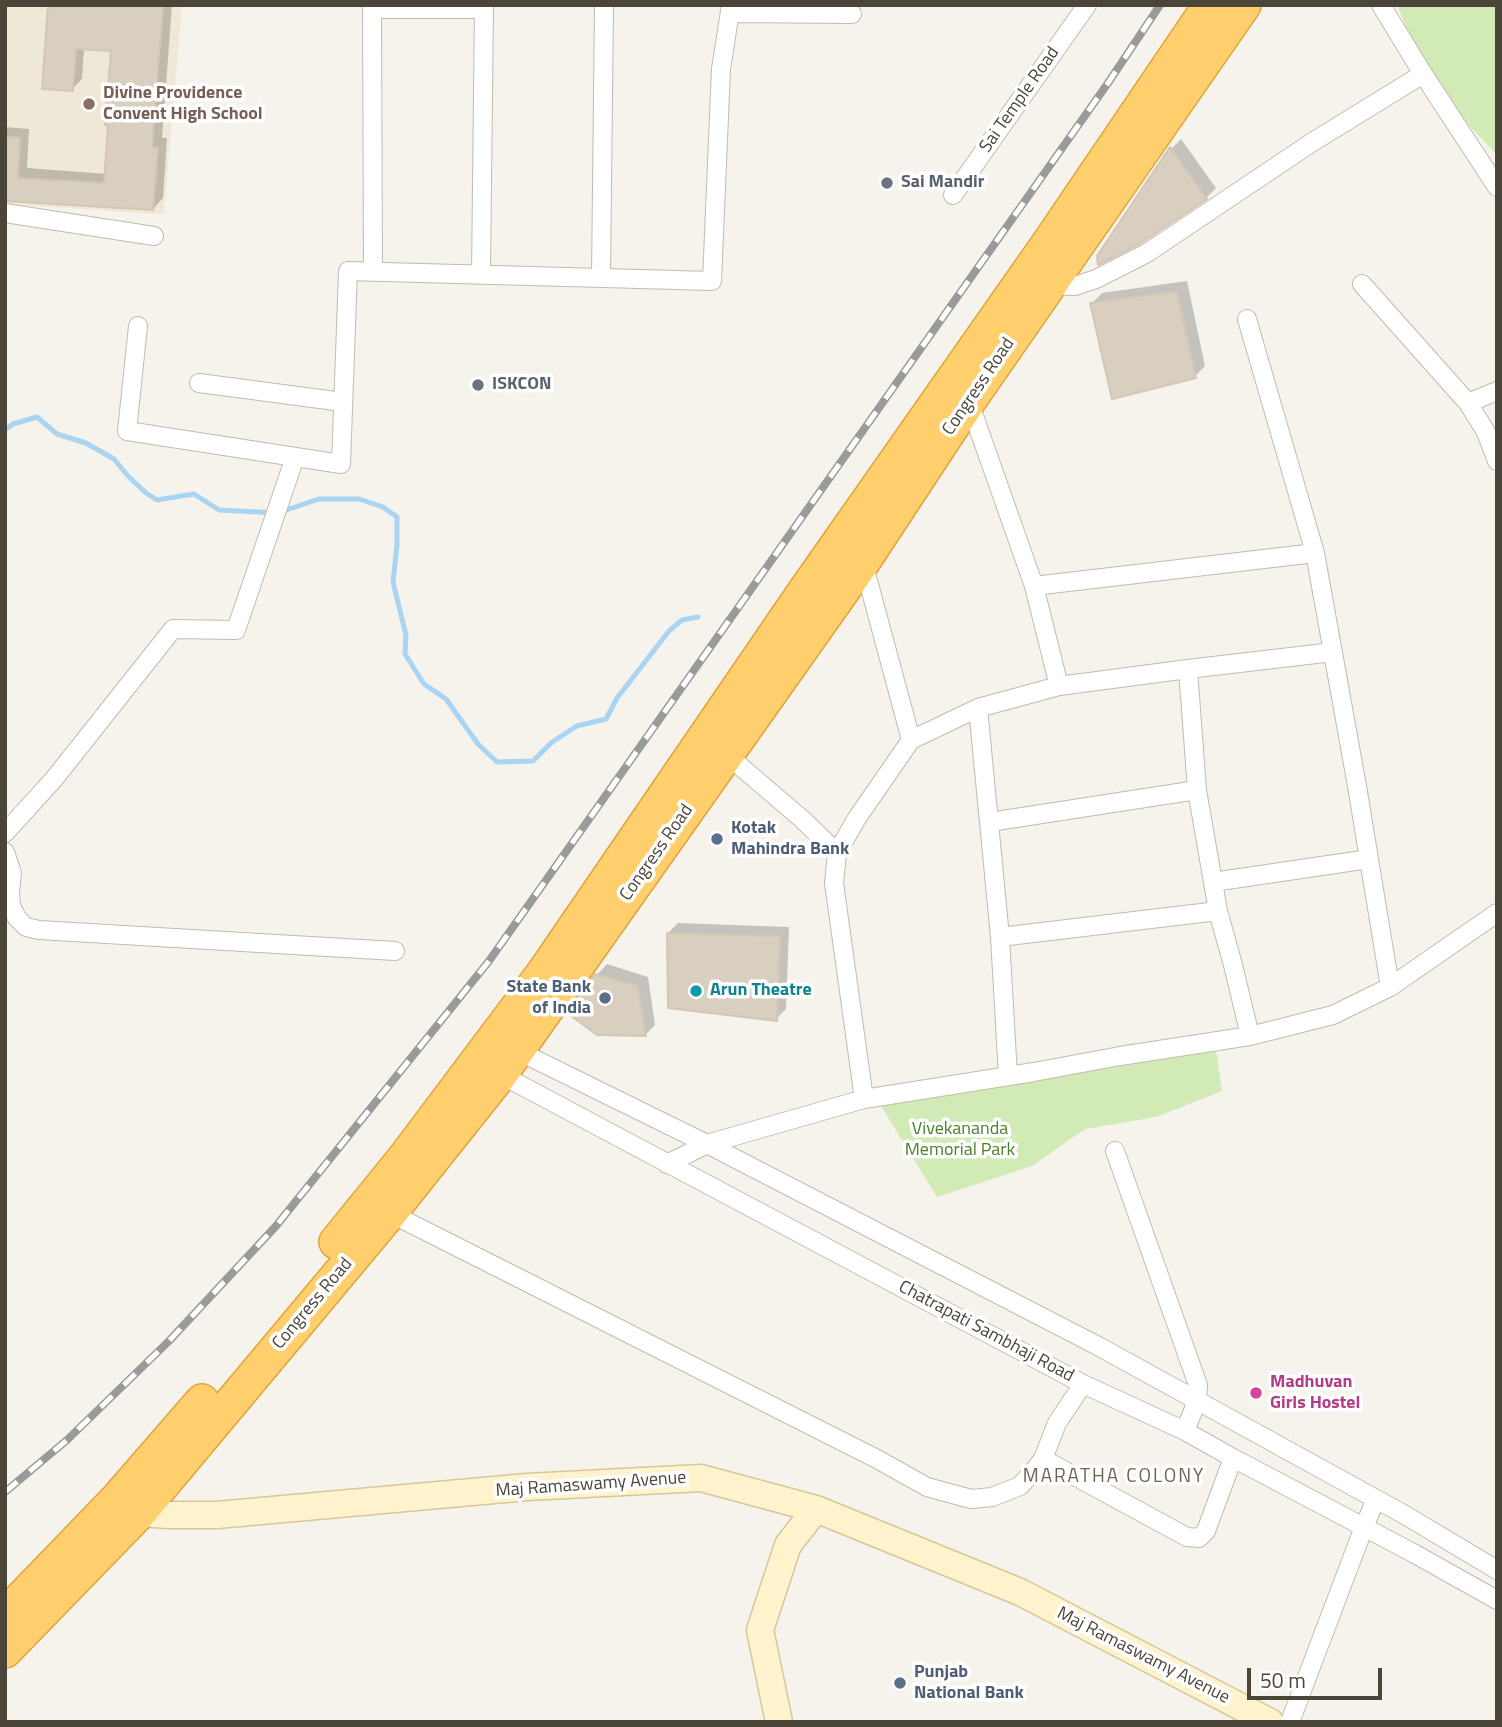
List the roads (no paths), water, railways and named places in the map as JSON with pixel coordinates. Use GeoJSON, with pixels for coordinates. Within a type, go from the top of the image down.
{"type":"FeatureCollection","features":[{"type":"Feature","properties":{"kind":"highway","name":"Congress Road"},"geometry":{"type":"LineString","coordinates":[[5,1651],[128,1506],[390,1213],[497,1056],[727,755],[863,562],[960,391],[1050,241],[1210,5]]}},
{"type":"Feature","properties":{"kind":"highway","name":"Congress Road"},"geometry":{"type":"LineString","coordinates":[[5,1615],[128,1506],[405,1157],[497,1056],[544,972],[796,604],[960,391],[1050,285],[1244,5]]}},
{"type":"Feature","properties":{"kind":"street"},"geometry":{"type":"LineString","coordinates":[[601,278],[604,5]]}},
{"type":"Feature","properties":{"kind":"street","name":"Sai Temple Road"},"geometry":{"type":"LineString","coordinates":[[953,195],[1087,5]]}},
{"type":"Feature","properties":{"kind":"street"},"geometry":{"type":"LineString","coordinates":[[1381,5],[1497,187]]}},
{"type":"Feature","properties":{"kind":"street"},"geometry":{"type":"LineString","coordinates":[[373,272],[372,9],[484,7],[481,275]]}},
{"type":"Feature","properties":{"kind":"street"},"geometry":{"type":"LineString","coordinates":[[138,326],[128,431],[341,464],[348,271],[712,281],[721,69],[730,9],[852,14]]}},
{"type":"Feature","properties":{"kind":"street"},"geometry":{"type":"LineString","coordinates":[[1050,285],[1075,286],[1096,279],[1147,253],[1311,143],[1423,74]]}},
{"type":"Feature","properties":{"kind":"street"},"geometry":{"type":"LineString","coordinates":[[5,213],[154,236]]}},
{"type":"Feature","properties":{"kind":"street"},"geometry":{"type":"LineString","coordinates":[[1362,284],[1468,403],[1486,432],[1497,461]]}},
{"type":"Feature","properties":{"kind":"street"},"geometry":{"type":"LineString","coordinates":[[1247,319],[1315,554],[1390,987]]}},
{"type":"Feature","properties":{"kind":"street"},"geometry":{"type":"LineString","coordinates":[[199,383],[343,402]]}},
{"type":"Feature","properties":{"kind":"street"},"geometry":{"type":"LineString","coordinates":[[1468,403],[1497,390]]}},
{"type":"Feature","properties":{"kind":"street"},"geometry":{"type":"LineString","coordinates":[[960,391],[1034,586],[1059,686]]}},
{"type":"Feature","properties":{"kind":"street"},"geometry":{"type":"LineString","coordinates":[[5,833],[54,779],[173,629],[236,630],[295,457]]}},
{"type":"Feature","properties":{"kind":"street"},"geometry":{"type":"LineString","coordinates":[[1034,586],[1315,554]]}},
{"type":"Feature","properties":{"kind":"street"},"geometry":{"type":"LineString","coordinates":[[863,562],[911,740]]}},
{"type":"Feature","properties":{"kind":"street"},"geometry":{"type":"LineString","coordinates":[[864,1099],[834,883],[837,852],[911,740],[978,708],[1059,686],[1333,652]]}},
{"type":"Feature","properties":{"kind":"street"},"geometry":{"type":"LineString","coordinates":[[1188,668],[1197,790],[1219,911],[1250,1036]]}},
{"type":"Feature","properties":{"kind":"street"},"geometry":{"type":"LineString","coordinates":[[978,708],[1000,937],[1009,1076]]}},
{"type":"Feature","properties":{"kind":"street"},"geometry":{"type":"LineString","coordinates":[[727,755],[837,852]]}},
{"type":"Feature","properties":{"kind":"street"},"geometry":{"type":"LineString","coordinates":[[990,822],[1197,790]]}},
{"type":"Feature","properties":{"kind":"street"},"geometry":{"type":"LineString","coordinates":[[5,852],[12,873],[11,906],[26,927],[39,930],[395,951]]}},
{"type":"Feature","properties":{"kind":"street"},"geometry":{"type":"LineString","coordinates":[[1213,881],[1369,859]]}},
{"type":"Feature","properties":{"kind":"street"},"geometry":{"type":"LineString","coordinates":[[1000,937],[1219,911]]}},
{"type":"Feature","properties":{"kind":"street"},"geometry":{"type":"LineString","coordinates":[[667,1164],[707,1144],[864,1099],[1250,1036],[1333,1015],[1390,987],[1497,913]]}},
{"type":"Feature","properties":{"kind":"street"},"geometry":{"type":"LineString","coordinates":[[497,1056],[707,1144],[1098,1346],[1259,1433],[1497,1570]]}},
{"type":"Feature","properties":{"kind":"street","name":"Chatrapati Sambhaji Road"},"geometry":{"type":"LineString","coordinates":[[497,1056],[667,1164],[1083,1384],[1185,1431],[1497,1600]]}},
{"type":"Feature","properties":{"kind":"street"},"geometry":{"type":"LineString","coordinates":[[1115,1151],[1195,1373],[1198,1385],[1196,1401],[1185,1431]]}},
{"type":"Feature","properties":{"kind":"street"},"geometry":{"type":"LineString","coordinates":[[390,1213],[877,1459],[927,1487],[971,1499],[992,1497],[1020,1486],[1044,1459],[1057,1423],[1083,1384]]}},
{"type":"Feature","properties":{"kind":"street"},"geometry":{"type":"LineString","coordinates":[[1044,1459],[1187,1536],[1199,1538],[1206,1531],[1233,1458]]}},
{"type":"Feature","properties":{"kind":"street","name":"Maj Ramaswamy Avenue"},"geometry":{"type":"LineString","coordinates":[[128,1506],[169,1515],[217,1515],[527,1487],[701,1478],[816,1509],[1020,1592],[1270,1722]]}},
{"type":"Feature","properties":{"kind":"street"},"geometry":{"type":"LineString","coordinates":[[1290,1722],[1376,1499]]}},
{"type":"Feature","properties":{"kind":"street"},"geometry":{"type":"LineString","coordinates":[[779,1722],[761,1630],[788,1545],[816,1509]]}},
{"type":"Feature","properties":{"kind":"waterway"},"geometry":{"type":"LineString","coordinates":[[5,430],[13,424],[37,417],[57,434],[86,443],[114,459],[128,476],[157,500],[194,494],[219,510],[277,513],[319,499],[359,499],[383,507],[397,517],[393,582],[406,635],[405,654],[424,684],[446,699],[478,744],[497,762],[533,761],[552,742],[577,726],[606,719],[617,698],[669,631],[682,620],[698,617]]}},
{"type":"Feature","properties":{"kind":"railway"},"geometry":{"type":"LineString","coordinates":[[5,1492],[67,1440],[169,1341],[276,1226],[489,961],[1108,83],[1160,5]]}},
{"type":"Feature","properties":{"kind":"place","name":"Divine Providence Convent High School"},"geometry":{"type":"Point","coordinates":[89,104]}},
{"type":"Feature","properties":{"kind":"place","name":"Sai Mandir"},"geometry":{"type":"Point","coordinates":[887,183]}},
{"type":"Feature","properties":{"kind":"place","name":"ISKCON"},"geometry":{"type":"Point","coordinates":[478,385]}},
{"type":"Feature","properties":{"kind":"place","name":"Kotak Mahindra Bank"},"geometry":{"type":"Point","coordinates":[717,839]}},
{"type":"Feature","properties":{"kind":"place","name":"Arun Theatre"},"geometry":{"type":"Point","coordinates":[696,991]}},
{"type":"Feature","properties":{"kind":"place","name":"State Bank of India"},"geometry":{"type":"Point","coordinates":[605,998]}},
{"type":"Feature","properties":{"kind":"place","name":"Madhuvan Girls Hostel"},"geometry":{"type":"Point","coordinates":[1256,1393]}},
{"type":"Feature","properties":{"kind":"place","name":"Punjab National Bank"},"geometry":{"type":"Point","coordinates":[900,1683]}},
{"type":"Feature","properties":{"kind":"district","name":"MARATHA COLONY"},"geometry":{"type":"Point","coordinates":[1114,1477]}},
{"type":"Feature","properties":{"kind":"park label","name":"Vivekananda Memorial Park"},"geometry":{"type":"Point","coordinates":[960,1140]}}]}
